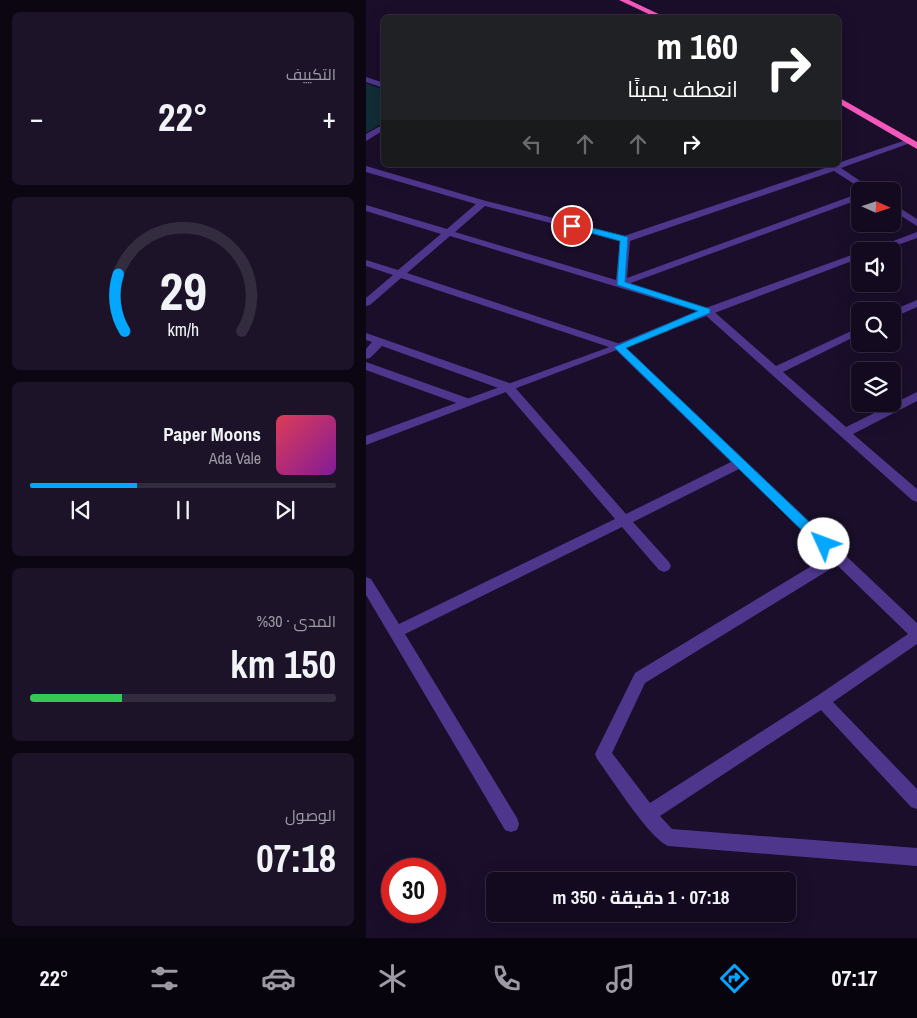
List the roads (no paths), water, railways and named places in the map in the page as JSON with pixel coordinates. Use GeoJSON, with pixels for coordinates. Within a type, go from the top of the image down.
{"type":"FeatureCollection","features":[{"type":"Feature","properties":{"kind":"highway"},"geometry":{"type":"LineString","coordinates":[[624,0],[664,15]]}},
{"type":"Feature","properties":{"kind":"highway"},"geometry":{"type":"LineString","coordinates":[[637,0],[665,15]]}},
{"type":"Feature","properties":{"kind":"highway"},"geometry":{"type":"LineString","coordinates":[[841,93],[914,142]]}},
{"type":"Feature","properties":{"kind":"highway"},"geometry":{"type":"LineString","coordinates":[[841,101],[914,142]]}},
{"type":"Feature","properties":{"kind":"street"},"geometry":{"type":"LineString","coordinates":[[366,79],[381,85]]}},
{"type":"Feature","properties":{"kind":"street"},"geometry":{"type":"LineString","coordinates":[[366,138],[381,128]]}},
{"type":"Feature","properties":{"kind":"street"},"geometry":{"type":"LineString","coordinates":[[841,164],[914,142]]}},
{"type":"Feature","properties":{"kind":"street"},"geometry":{"type":"LineString","coordinates":[[366,169],[483,203],[625,239],[830,167]]}},
{"type":"Feature","properties":{"kind":"street"},"geometry":{"type":"LineString","coordinates":[[835,167],[857,182]]}},
{"type":"Feature","properties":{"kind":"street"},"geometry":{"type":"LineString","coordinates":[[621,283],[851,199]]}},
{"type":"Feature","properties":{"kind":"street"},"geometry":{"type":"LineString","coordinates":[[366,303],[483,203]]}},
{"type":"Feature","properties":{"kind":"street"},"geometry":{"type":"LineString","coordinates":[[366,208],[621,283],[707,311],[917,497]]}},
{"type":"Feature","properties":{"kind":"street"},"geometry":{"type":"LineString","coordinates":[[901,212],[917,223]]}},
{"type":"Feature","properties":{"kind":"street"},"geometry":{"type":"LineString","coordinates":[[897,242],[917,235]]}},
{"type":"Feature","properties":{"kind":"street"},"geometry":{"type":"LineString","coordinates":[[621,283],[625,239]]}},
{"type":"Feature","properties":{"kind":"street"},"geometry":{"type":"LineString","coordinates":[[366,442],[466,402],[619,347],[707,311],[851,259]]}},
{"type":"Feature","properties":{"kind":"street"},"geometry":{"type":"LineString","coordinates":[[366,263],[619,347],[917,634],[822,701],[648,814]]}},
{"type":"Feature","properties":{"kind":"street"},"geometry":{"type":"LineString","coordinates":[[901,311],[917,303]]}},
{"type":"Feature","properties":{"kind":"street"},"geometry":{"type":"LineString","coordinates":[[775,371],[851,334]]}},
{"type":"Feature","properties":{"kind":"street"},"geometry":{"type":"LineString","coordinates":[[366,336],[508,387],[664,566]]}},
{"type":"Feature","properties":{"kind":"street"},"geometry":{"type":"LineString","coordinates":[[366,356],[380,341]]}},
{"type":"Feature","properties":{"kind":"street"},"geometry":{"type":"LineString","coordinates":[[366,366],[466,402]]}},
{"type":"Feature","properties":{"kind":"street"},"geometry":{"type":"LineString","coordinates":[[844,433],[917,396]]}},
{"type":"Feature","properties":{"kind":"street"},"geometry":{"type":"LineString","coordinates":[[396,632],[739,464]]}},
{"type":"Feature","properties":{"kind":"street"},"geometry":{"type":"LineString","coordinates":[[838,557],[640,678],[603,754],[648,814],[668,837],[917,857]]}},
{"type":"Feature","properties":{"kind":"street"},"geometry":{"type":"LineString","coordinates":[[366,583],[511,824]]}},
{"type":"Feature","properties":{"kind":"street"},"geometry":{"type":"LineString","coordinates":[[822,701],[917,801]]}}]}
